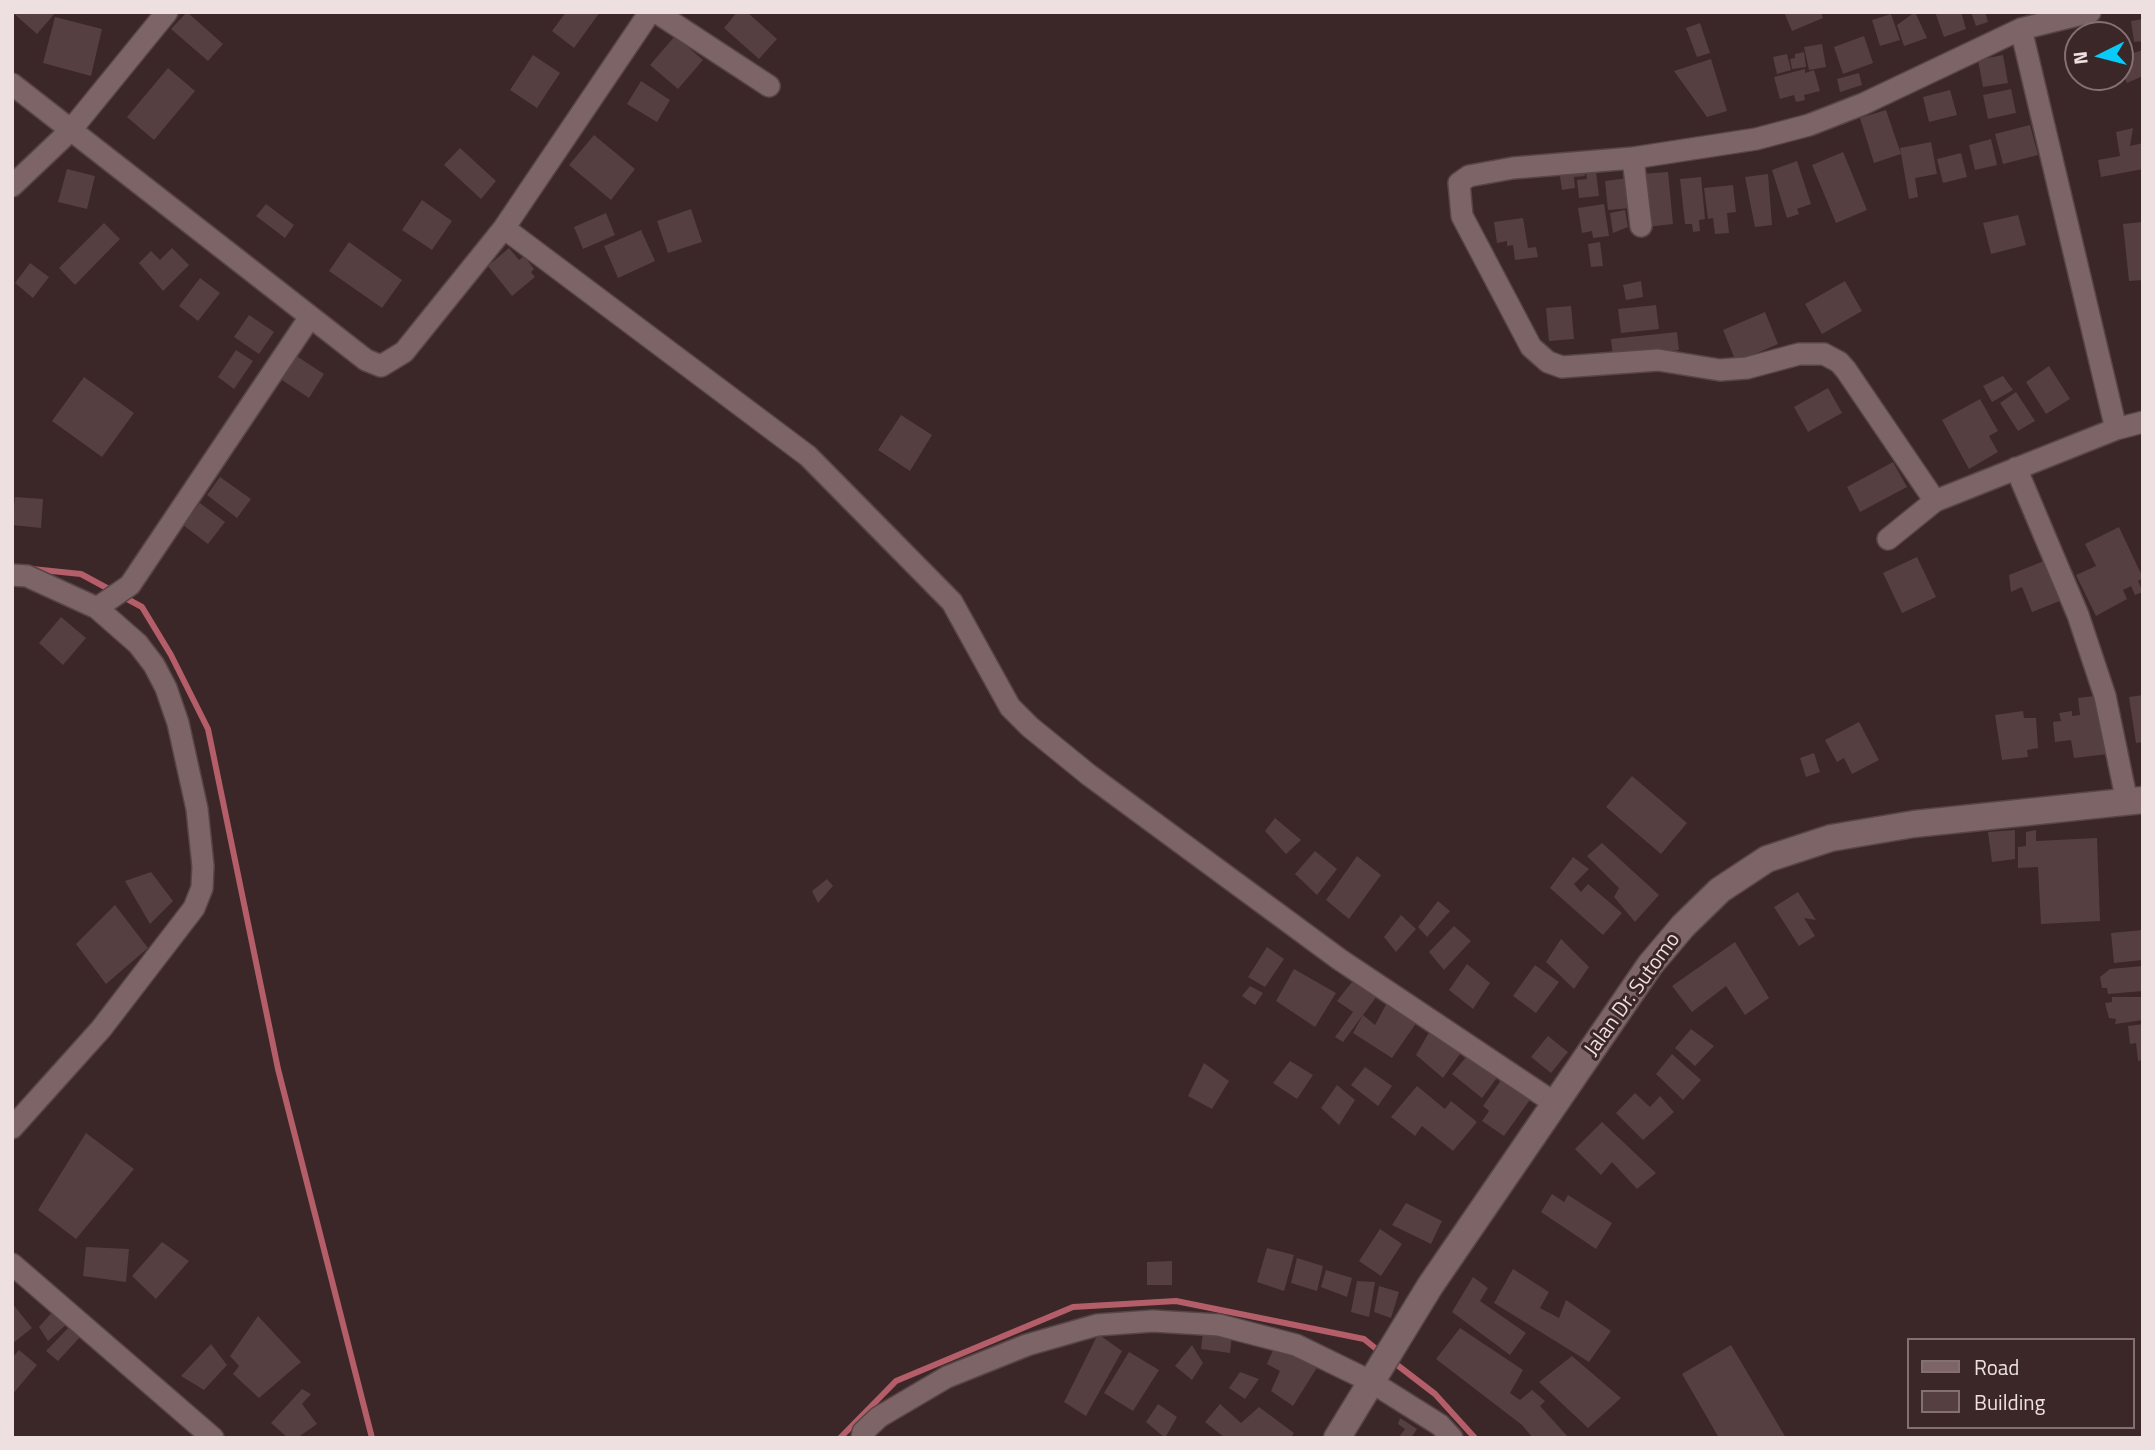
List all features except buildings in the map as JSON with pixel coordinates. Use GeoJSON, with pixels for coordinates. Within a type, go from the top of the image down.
{"type":"FeatureCollection","features":[{"type":"Feature","properties":{"kind":"street"},"geometry":{"type":"LineString","coordinates":[[12,186],[70,131],[167,12]]}},
{"type":"Feature","properties":{"kind":"street"},"geometry":{"type":"LineString","coordinates":[[12,84],[366,360],[381,366],[392,362],[404,352],[504,228],[650,12]]}},
{"type":"Feature","properties":{"kind":"street"},"geometry":{"type":"LineString","coordinates":[[656,12],[769,86]]}},
{"type":"Feature","properties":{"kind":"street"},"geometry":{"type":"LineString","coordinates":[[1935,501],[1846,370],[1839,362],[1824,354],[1799,354],[1747,368],[1720,370],[1658,360],[1562,367],[1548,362],[1531,347],[1462,216],[1459,183],[1469,176],[1513,168],[1633,159],[1756,139],[1808,125],[1863,104],[2028,22],[2090,12]]}},
{"type":"Feature","properties":{"kind":"street"},"geometry":{"type":"LineString","coordinates":[[2028,22],[2116,429]]}},
{"type":"Feature","properties":{"kind":"street"},"geometry":{"type":"LineString","coordinates":[[1633,159],[1641,226]]}},
{"type":"Feature","properties":{"kind":"street"},"geometry":{"type":"LineString","coordinates":[[504,228],[808,456],[952,602],[1010,707],[1030,727],[1089,775],[1339,959],[1556,1104]]}},
{"type":"Feature","properties":{"kind":"street"},"geometry":{"type":"LineString","coordinates":[[103,604],[130,585],[310,317]]}},
{"type":"Feature","properties":{"kind":"street"},"geometry":{"type":"LineString","coordinates":[[1888,539],[1935,501],[2116,429],[2143,422]]}},
{"type":"Feature","properties":{"kind":"street"},"geometry":{"type":"LineString","coordinates":[[2016,468],[2078,615],[2135,801]]}},
{"type":"Feature","properties":{"kind":"street"},"geometry":{"type":"LineString","coordinates":[[12,575],[27,576],[103,604],[138,644],[166,688],[178,723],[197,809],[203,866],[202,888],[194,908],[101,1029],[12,1128]]}},
{"type":"Feature","properties":{"kind":"street","name":"Jalan Dr. Sutomo"},"geometry":{"type":"LineString","coordinates":[[1337,1438],[1410,1319],[1650,965],[1683,926],[1720,890],[1767,859],[1831,838],[1914,824],[2135,801]]}},
{"type":"Feature","properties":{"kind":"street"},"geometry":{"type":"LineString","coordinates":[[12,1264],[213,1438]]}},
{"type":"Feature","properties":{"kind":"street"},"geometry":{"type":"LineString","coordinates":[[862,1438],[863,1432],[879,1417],[947,1377],[1027,1345],[1097,1325],[1153,1321],[1219,1325],[1296,1345],[1371,1380],[1440,1425],[1452,1438]]}},
{"type":"Feature","properties":{"kind":"waterway"},"geometry":{"type":"LineString","coordinates":[[32,569],[81,574],[142,607],[171,655],[208,729],[278,1069],[372,1438]]}},
{"type":"Feature","properties":{"kind":"waterway"},"geometry":{"type":"LineString","coordinates":[[840,1438],[896,1381],[1073,1307],[1176,1301],[1364,1339],[1380,1352]]}},
{"type":"Feature","properties":{"kind":"waterway"},"geometry":{"type":"LineString","coordinates":[[1392,1361],[1435,1394],[1475,1438]]}}]}
